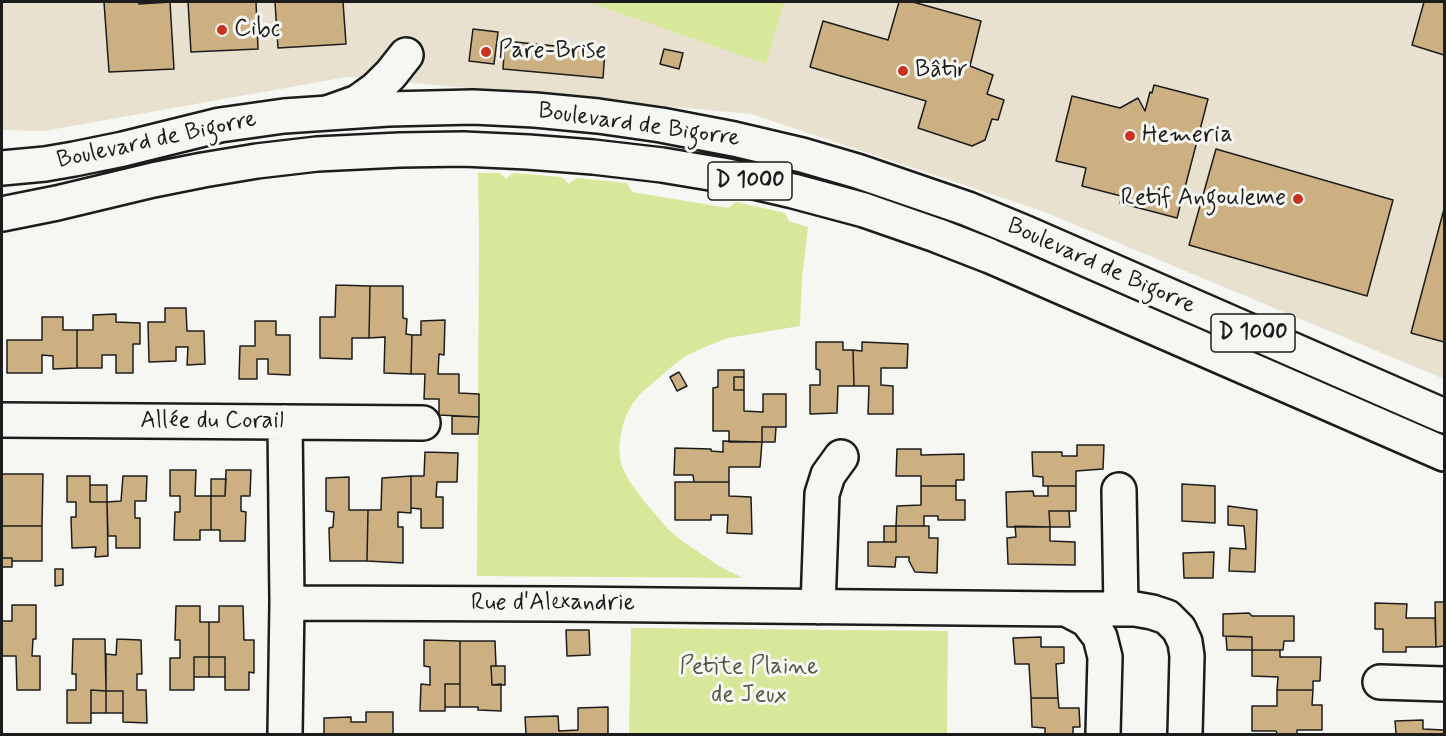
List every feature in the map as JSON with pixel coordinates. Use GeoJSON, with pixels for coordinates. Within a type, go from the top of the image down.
{"type":"FeatureCollection","features":[{"type":"Feature","properties":{"kind":"main road"},"geometry":{"type":"LineString","coordinates":[[326,113],[358,102],[376,89],[406,55]]}},
{"type":"Feature","properties":{"kind":"main road","name":"Boulevard de Bigorre"},"geometry":{"type":"LineString","coordinates":[[2,168],[74,159],[220,125],[284,116],[388,109],[473,107],[534,110],[598,116],[703,133],[802,155],[968,209],[1444,416]]}},
{"type":"Feature","properties":{"kind":"main road","name":"Boulevard de Bigorre"},"geometry":{"type":"LineString","coordinates":[[2,214],[194,172],[317,154],[463,149],[528,152],[593,156],[717,174],[864,210],[936,235],[990,256],[1444,454]]}},
{"type":"Feature","properties":{"kind":"main road"},"geometry":{"type":"LineString","coordinates":[[1062,250],[1444,395]]}},
{"type":"Feature","properties":{"kind":"main road","name":"Allée du Corail"},"geometry":{"type":"LineString","coordinates":[[2,420],[423,423]]}},
{"type":"Feature","properties":{"kind":"main road"},"geometry":{"type":"LineString","coordinates":[[285,422],[288,603],[285,735]]}},
{"type":"Feature","properties":{"kind":"main road"},"geometry":{"type":"LineString","coordinates":[[818,607],[822,494],[828,475],[841,457]]}},
{"type":"Feature","properties":{"kind":"main road"},"geometry":{"type":"LineString","coordinates":[[1119,490],[1121,609]]}},
{"type":"Feature","properties":{"kind":"main road","name":"Rue d'Alexandrie"},"geometry":{"type":"LineString","coordinates":[[288,603],[1135,609],[1167,617],[1179,629],[1185,642],[1187,656],[1185,735]]}},
{"type":"Feature","properties":{"kind":"main road"},"geometry":{"type":"LineString","coordinates":[[1066,609],[1087,620],[1100,637],[1105,657],[1103,735]]}},
{"type":"Feature","properties":{"kind":"main road"},"geometry":{"type":"LineString","coordinates":[[1380,682],[1444,684]]}},
{"type":"Feature","properties":{"kind":"shaded area"},"geometry":{"type":"Polygon","coordinates":[[[2,2],[1444,2],[1444,379],[1042,211],[751,114],[347,77],[44,131],[2,130],[2,2]]]}},
{"type":"Feature","properties":{"kind":"green space"},"geometry":{"type":"Polygon","coordinates":[[[588,2],[784,2],[766,64],[588,2]]]}},
{"type":"Feature","properties":{"kind":"green space"},"geometry":{"type":"Polygon","coordinates":[[[478,173],[500,173],[506,179],[513,173],[562,177],[569,184],[577,178],[627,183],[632,192],[728,208],[736,202],[785,213],[789,221],[808,227],[800,326],[728,338],[686,356],[641,393],[625,418],[622,429],[619,447],[621,465],[644,501],[668,529],[681,540],[719,566],[743,578],[477,576],[478,173]]]}},
{"type":"Feature","properties":{"kind":"green space","name":"Petite Plaine de Jeux"},"geometry":{"type":"Polygon","coordinates":[[[631,628],[948,631],[947,734],[629,734],[631,628]]]}},
{"type":"Feature","properties":{"kind":"building"},"geometry":{"type":"Polygon","coordinates":[[[104,2],[138,2],[139,4],[170,2],[174,69],[109,72],[104,2]]]}},
{"type":"Feature","properties":{"kind":"building"},"geometry":{"type":"Polygon","coordinates":[[[188,2],[256,2],[258,49],[191,52],[188,2]]]}},
{"type":"Feature","properties":{"kind":"building"},"geometry":{"type":"Polygon","coordinates":[[[275,2],[343,2],[346,44],[278,48],[275,2]]]}},
{"type":"Feature","properties":{"kind":"building","name":"Bâtir"},"geometry":{"type":"Polygon","coordinates":[[[899,2],[913,2],[981,21],[970,66],[993,75],[987,94],[1004,100],[998,120],[992,119],[985,140],[972,146],[918,128],[926,101],[810,67],[823,21],[888,40],[899,2]]]}},
{"type":"Feature","properties":{"kind":"building"},"geometry":{"type":"Polygon","coordinates":[[[1424,2],[1444,2],[1444,55],[1412,45],[1424,2]]]}},
{"type":"Feature","properties":{"kind":"building"},"geometry":{"type":"Polygon","coordinates":[[[473,29],[498,32],[494,64],[469,61],[473,29]]]}},
{"type":"Feature","properties":{"kind":"building"},"geometry":{"type":"Polygon","coordinates":[[[505,41],[605,51],[603,78],[503,69],[505,41]]]}},
{"type":"Feature","properties":{"kind":"building"},"geometry":{"type":"Polygon","coordinates":[[[664,49],[683,53],[679,69],[660,64],[664,49]]]}},
{"type":"Feature","properties":{"kind":"building","name":"Hemeria"},"geometry":{"type":"Polygon","coordinates":[[[1154,85],[1208,99],[1177,218],[1120,203],[1121,196],[1082,186],[1086,168],[1056,161],[1072,96],[1120,108],[1138,98],[1145,111],[1154,85]]]}},
{"type":"Feature","properties":{"kind":"building"},"geometry":{"type":"Polygon","coordinates":[[[1216,149],[1393,200],[1367,296],[1189,245],[1216,149]]]}},
{"type":"Feature","properties":{"kind":"building"},"geometry":{"type":"Polygon","coordinates":[[[1444,209],[1444,342],[1411,333],[1444,209]]]}},
{"type":"Feature","properties":{"kind":"building"},"geometry":{"type":"Polygon","coordinates":[[[336,285],[370,286],[369,338],[352,338],[352,359],[320,358],[320,317],[335,317],[336,285]]]}},
{"type":"Feature","properties":{"kind":"building"},"geometry":{"type":"Polygon","coordinates":[[[370,286],[403,286],[403,318],[407,319],[406,334],[412,335],[411,374],[384,373],[385,337],[369,338],[370,286]]]}},
{"type":"Feature","properties":{"kind":"building"},"geometry":{"type":"Polygon","coordinates":[[[165,308],[186,308],[187,331],[204,331],[205,364],[187,365],[188,347],[176,347],[176,361],[149,362],[148,322],[165,322],[165,308]]]}},
{"type":"Feature","properties":{"kind":"building"},"geometry":{"type":"Polygon","coordinates":[[[116,314],[116,322],[140,323],[140,344],[133,344],[133,373],[116,373],[116,355],[102,355],[102,368],[77,368],[77,330],[93,330],[93,315],[116,314]]]}},
{"type":"Feature","properties":{"kind":"building"},"geometry":{"type":"Polygon","coordinates":[[[42,317],[63,317],[63,330],[77,330],[77,368],[53,369],[53,356],[42,355],[42,373],[7,373],[7,340],[42,340],[42,317]]]}},
{"type":"Feature","properties":{"kind":"building"},"geometry":{"type":"Polygon","coordinates":[[[445,320],[444,355],[439,354],[438,374],[459,374],[459,393],[479,394],[479,417],[439,415],[439,399],[424,399],[425,374],[411,374],[412,335],[421,335],[421,321],[445,320]]]}},
{"type":"Feature","properties":{"kind":"building"},"geometry":{"type":"Polygon","coordinates":[[[255,321],[276,321],[276,335],[290,335],[290,375],[268,374],[268,359],[257,359],[257,379],[239,379],[240,346],[255,346],[255,321]]]}},
{"type":"Feature","properties":{"kind":"building"},"geometry":{"type":"Polygon","coordinates":[[[816,342],[843,342],[843,350],[853,350],[854,386],[838,386],[837,413],[810,414],[810,385],[820,385],[820,370],[816,369],[816,342]]]}},
{"type":"Feature","properties":{"kind":"building"},"geometry":{"type":"Polygon","coordinates":[[[862,342],[908,344],[907,368],[881,368],[881,385],[893,386],[893,414],[868,414],[869,386],[854,386],[853,350],[862,351],[862,342]]]}},
{"type":"Feature","properties":{"kind":"building"},"geometry":{"type":"Polygon","coordinates":[[[718,370],[744,370],[744,377],[734,377],[734,390],[744,390],[744,411],[763,412],[763,394],[786,394],[786,427],[762,427],[762,442],[729,442],[729,431],[713,431],[713,388],[718,387],[718,370]]]}},
{"type":"Feature","properties":{"kind":"building"},"geometry":{"type":"Polygon","coordinates":[[[679,372],[687,386],[677,391],[670,377],[679,372]]]}},
{"type":"Feature","properties":{"kind":"building"},"geometry":{"type":"Polygon","coordinates":[[[734,377],[744,377],[744,390],[734,390],[734,377]]]}},
{"type":"Feature","properties":{"kind":"building"},"geometry":{"type":"Polygon","coordinates":[[[452,416],[479,417],[478,434],[452,434],[452,416]]]}},
{"type":"Feature","properties":{"kind":"building"},"geometry":{"type":"Polygon","coordinates":[[[762,427],[776,427],[775,442],[762,442],[762,427]]]}},
{"type":"Feature","properties":{"kind":"building"},"geometry":{"type":"Polygon","coordinates":[[[723,441],[762,442],[760,467],[729,467],[729,482],[694,482],[693,475],[674,475],[675,448],[711,449],[711,451],[723,452],[723,441]]]}},
{"type":"Feature","properties":{"kind":"building"},"geometry":{"type":"Polygon","coordinates":[[[1077,445],[1104,445],[1103,469],[1076,471],[1076,486],[1043,486],[1043,477],[1033,476],[1032,452],[1062,452],[1062,456],[1077,456],[1077,445]]]}},
{"type":"Feature","properties":{"kind":"building"},"geometry":{"type":"Polygon","coordinates":[[[897,449],[921,449],[921,455],[964,454],[964,480],[956,480],[956,486],[921,486],[921,476],[896,476],[897,449]]]}},
{"type":"Feature","properties":{"kind":"building"},"geometry":{"type":"Polygon","coordinates":[[[425,452],[458,453],[457,482],[437,482],[436,497],[443,497],[443,528],[421,528],[421,509],[411,508],[411,476],[424,476],[425,452]]]}},
{"type":"Feature","properties":{"kind":"building"},"geometry":{"type":"Polygon","coordinates":[[[170,470],[196,470],[195,496],[211,496],[211,530],[200,530],[200,540],[174,540],[175,512],[180,512],[180,496],[170,496],[170,470]]]}},
{"type":"Feature","properties":{"kind":"building"},"geometry":{"type":"Polygon","coordinates":[[[226,470],[251,470],[250,496],[241,496],[241,511],[246,512],[245,541],[220,541],[220,530],[211,530],[211,496],[225,496],[226,470]]]}},
{"type":"Feature","properties":{"kind":"building"},"geometry":{"type":"Polygon","coordinates":[[[2,474],[43,474],[42,526],[2,526],[2,474]]]}},
{"type":"Feature","properties":{"kind":"building"},"geometry":{"type":"Polygon","coordinates":[[[67,476],[90,476],[90,502],[107,502],[108,556],[95,557],[96,547],[72,548],[71,517],[76,517],[76,502],[67,502],[67,476]]]}},
{"type":"Feature","properties":{"kind":"building"},"geometry":{"type":"Polygon","coordinates":[[[123,476],[147,476],[146,501],[135,501],[135,518],[140,518],[140,548],[116,548],[116,536],[108,536],[107,502],[121,501],[123,476]]]}},
{"type":"Feature","properties":{"kind":"building"},"geometry":{"type":"Polygon","coordinates":[[[411,476],[411,513],[398,512],[398,527],[403,527],[403,563],[367,561],[368,510],[381,510],[382,478],[411,476]]]}},
{"type":"Feature","properties":{"kind":"building"},"geometry":{"type":"Polygon","coordinates":[[[349,477],[349,510],[368,510],[367,561],[330,561],[329,528],[333,527],[334,512],[326,511],[326,478],[349,477]]]}},
{"type":"Feature","properties":{"kind":"building"},"geometry":{"type":"Polygon","coordinates":[[[211,479],[226,479],[225,496],[211,496],[211,479]]]}},
{"type":"Feature","properties":{"kind":"building"},"geometry":{"type":"Polygon","coordinates":[[[675,482],[729,482],[729,496],[751,497],[752,534],[727,533],[728,515],[711,515],[711,520],[675,520],[675,482]]]}},
{"type":"Feature","properties":{"kind":"building"},"geometry":{"type":"Polygon","coordinates":[[[1182,484],[1215,486],[1215,523],[1182,521],[1182,484]]]}},
{"type":"Feature","properties":{"kind":"building"},"geometry":{"type":"Polygon","coordinates":[[[90,485],[107,485],[107,502],[90,502],[90,485]]]}},
{"type":"Feature","properties":{"kind":"building"},"geometry":{"type":"Polygon","coordinates":[[[921,486],[956,486],[956,500],[965,500],[965,520],[938,520],[938,516],[924,516],[924,526],[896,526],[897,506],[921,505],[921,486]]]}},
{"type":"Feature","properties":{"kind":"building"},"geometry":{"type":"Polygon","coordinates":[[[1048,486],[1076,486],[1076,511],[1049,511],[1050,527],[1007,527],[1006,492],[1033,491],[1034,496],[1048,496],[1048,486]]]}},
{"type":"Feature","properties":{"kind":"building"},"geometry":{"type":"Polygon","coordinates":[[[1228,506],[1257,510],[1255,572],[1229,571],[1230,548],[1246,549],[1244,526],[1228,525],[1228,506]]]}},
{"type":"Feature","properties":{"kind":"building"},"geometry":{"type":"Polygon","coordinates":[[[1049,511],[1069,511],[1070,527],[1050,527],[1049,511]]]}},
{"type":"Feature","properties":{"kind":"building"},"geometry":{"type":"Polygon","coordinates":[[[2,526],[42,526],[42,561],[12,561],[12,558],[2,558],[2,526]]]}},
{"type":"Feature","properties":{"kind":"building"},"geometry":{"type":"Polygon","coordinates":[[[884,526],[896,526],[896,542],[884,542],[884,526]]]}},
{"type":"Feature","properties":{"kind":"building"},"geometry":{"type":"Polygon","coordinates":[[[896,526],[929,526],[929,538],[938,538],[937,573],[915,572],[909,557],[896,557],[895,567],[868,566],[868,542],[896,542],[896,526]]]}},
{"type":"Feature","properties":{"kind":"building"},"geometry":{"type":"Polygon","coordinates":[[[1015,526],[1050,527],[1050,541],[1075,542],[1075,565],[1008,564],[1007,538],[1016,537],[1015,526]]]}},
{"type":"Feature","properties":{"kind":"building"},"geometry":{"type":"Polygon","coordinates":[[[1214,552],[1213,578],[1184,578],[1183,553],[1214,552]]]}},
{"type":"Feature","properties":{"kind":"building"},"geometry":{"type":"Polygon","coordinates":[[[2,558],[12,558],[12,567],[2,567],[2,558]]]}},
{"type":"Feature","properties":{"kind":"building"},"geometry":{"type":"Polygon","coordinates":[[[55,569],[63,569],[63,585],[55,586],[55,569]]]}},
{"type":"Feature","properties":{"kind":"building"},"geometry":{"type":"Polygon","coordinates":[[[1435,602],[1444,602],[1444,646],[1436,647],[1435,602]]]}},
{"type":"Feature","properties":{"kind":"building"},"geometry":{"type":"Polygon","coordinates":[[[1375,603],[1407,604],[1406,618],[1435,618],[1436,647],[1406,647],[1406,652],[1383,652],[1383,629],[1375,629],[1375,603]]]}},
{"type":"Feature","properties":{"kind":"building"},"geometry":{"type":"Polygon","coordinates":[[[12,605],[36,605],[36,639],[33,639],[32,656],[40,656],[40,690],[17,690],[16,656],[2,656],[2,621],[12,621],[12,605]]]}},
{"type":"Feature","properties":{"kind":"building"},"geometry":{"type":"Polygon","coordinates":[[[176,606],[200,606],[200,622],[209,622],[209,657],[194,657],[194,690],[170,690],[170,658],[180,658],[180,640],[175,640],[176,606]]]}},
{"type":"Feature","properties":{"kind":"building"},"geometry":{"type":"Polygon","coordinates":[[[219,606],[243,606],[244,640],[254,640],[254,673],[249,672],[249,690],[225,690],[225,657],[209,657],[209,622],[219,622],[219,606]]]}},
{"type":"Feature","properties":{"kind":"building"},"geometry":{"type":"Polygon","coordinates":[[[1249,613],[1252,616],[1294,616],[1294,641],[1284,641],[1283,650],[1252,650],[1252,637],[1223,636],[1223,614],[1249,613]]]}},
{"type":"Feature","properties":{"kind":"building"},"geometry":{"type":"Polygon","coordinates":[[[566,630],[589,630],[590,655],[567,656],[566,630]]]}},
{"type":"Feature","properties":{"kind":"building"},"geometry":{"type":"Polygon","coordinates":[[[1226,636],[1252,637],[1252,650],[1227,650],[1226,636]]]}},
{"type":"Feature","properties":{"kind":"building"},"geometry":{"type":"Polygon","coordinates":[[[1041,637],[1041,647],[1064,647],[1064,663],[1056,664],[1058,698],[1031,698],[1029,664],[1015,664],[1013,638],[1041,637]]]}},
{"type":"Feature","properties":{"kind":"building"},"geometry":{"type":"Polygon","coordinates":[[[73,639],[105,639],[106,691],[91,690],[91,723],[67,723],[67,690],[76,690],[76,674],[72,674],[73,639]]]}},
{"type":"Feature","properties":{"kind":"building"},"geometry":{"type":"Polygon","coordinates":[[[117,639],[141,640],[142,674],[137,674],[137,690],[146,690],[147,723],[123,722],[123,691],[106,691],[106,654],[116,655],[117,639]]]}},
{"type":"Feature","properties":{"kind":"building"},"geometry":{"type":"Polygon","coordinates":[[[424,640],[460,641],[460,684],[445,684],[445,711],[420,711],[421,684],[430,685],[430,667],[424,666],[424,640]]]}},
{"type":"Feature","properties":{"kind":"building"},"geometry":{"type":"Polygon","coordinates":[[[460,641],[495,641],[496,666],[491,666],[492,685],[501,684],[501,711],[460,707],[460,641]]]}},
{"type":"Feature","properties":{"kind":"building"},"geometry":{"type":"Polygon","coordinates":[[[1252,650],[1280,650],[1280,657],[1321,657],[1320,681],[1313,681],[1313,690],[1277,690],[1278,677],[1252,676],[1252,650]]]}},
{"type":"Feature","properties":{"kind":"building"},"geometry":{"type":"Polygon","coordinates":[[[194,657],[209,657],[209,677],[194,677],[194,657]]]}},
{"type":"Feature","properties":{"kind":"building"},"geometry":{"type":"Polygon","coordinates":[[[209,657],[225,657],[225,677],[209,677],[209,657]]]}},
{"type":"Feature","properties":{"kind":"building"},"geometry":{"type":"Polygon","coordinates":[[[491,666],[505,666],[505,685],[492,685],[491,666]]]}},
{"type":"Feature","properties":{"kind":"building"},"geometry":{"type":"Polygon","coordinates":[[[445,684],[460,684],[460,707],[445,707],[445,684]]]}},
{"type":"Feature","properties":{"kind":"building"},"geometry":{"type":"Polygon","coordinates":[[[91,690],[106,691],[106,713],[91,713],[91,690]]]}},
{"type":"Feature","properties":{"kind":"building"},"geometry":{"type":"Polygon","coordinates":[[[1277,690],[1313,690],[1312,705],[1322,705],[1322,730],[1297,730],[1297,734],[1252,731],[1252,706],[1277,706],[1277,690]]]}},
{"type":"Feature","properties":{"kind":"building"},"geometry":{"type":"Polygon","coordinates":[[[106,691],[123,691],[123,713],[106,713],[106,691]]]}},
{"type":"Feature","properties":{"kind":"building"},"geometry":{"type":"Polygon","coordinates":[[[1031,698],[1058,698],[1059,708],[1079,708],[1080,727],[1073,727],[1073,734],[1045,734],[1045,728],[1032,727],[1031,698]]]}},
{"type":"Feature","properties":{"kind":"building"},"geometry":{"type":"Polygon","coordinates":[[[608,707],[608,734],[526,734],[525,717],[558,716],[559,731],[578,730],[578,708],[608,707]]]}},
{"type":"Feature","properties":{"kind":"building"},"geometry":{"type":"Polygon","coordinates":[[[366,712],[393,712],[393,734],[324,734],[324,718],[351,717],[351,722],[366,722],[366,712]]]}},
{"type":"Feature","properties":{"kind":"building"},"geometry":{"type":"Polygon","coordinates":[[[1423,720],[1423,729],[1444,730],[1444,734],[1396,734],[1395,721],[1423,720]]]}},
{"type":"Feature","properties":{"kind":"place","name":"Cibc"},"geometry":{"type":"Point","coordinates":[222,30]}},
{"type":"Feature","properties":{"kind":"place","name":"Pare-Brise"},"geometry":{"type":"Point","coordinates":[486,52]}},
{"type":"Feature","properties":{"kind":"place","name":"Bâtir"},"geometry":{"type":"Point","coordinates":[903,71]}},
{"type":"Feature","properties":{"kind":"place","name":"Hemeria"},"geometry":{"type":"Point","coordinates":[1130,136]}},
{"type":"Feature","properties":{"kind":"place","name":"Retif Angouleme"},"geometry":{"type":"Point","coordinates":[1298,199]}}]}
